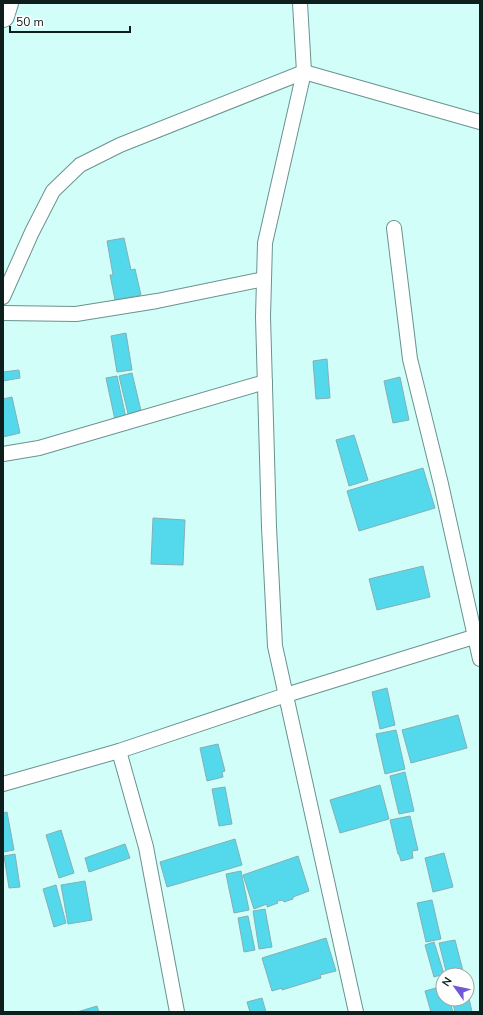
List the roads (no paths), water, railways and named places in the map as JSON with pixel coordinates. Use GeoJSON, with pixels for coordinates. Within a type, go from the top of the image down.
{"type":"FeatureCollection","features":[{"type":"Feature","properties":{"kind":"main road"},"geometry":{"type":"LineString","coordinates":[[3,16],[7,3]]}},
{"type":"Feature","properties":{"kind":"street"},"geometry":{"type":"LineString","coordinates":[[300,3],[304,72],[265,243],[263,317],[269,527],[275,646],[356,1012]]}},
{"type":"Feature","properties":{"kind":"street"},"geometry":{"type":"LineString","coordinates":[[3,297],[32,232],[53,191],[80,165],[120,145],[304,72],[480,122]]}},
{"type":"Feature","properties":{"kind":"street"},"geometry":{"type":"LineString","coordinates":[[394,228],[410,359],[478,636],[480,659]]}},
{"type":"Feature","properties":{"kind":"street"},"geometry":{"type":"LineString","coordinates":[[3,313],[76,314],[157,301],[264,279]]}},
{"type":"Feature","properties":{"kind":"street"},"geometry":{"type":"LineString","coordinates":[[3,454],[39,448],[265,382]]}},
{"type":"Feature","properties":{"kind":"street"},"geometry":{"type":"LineString","coordinates":[[3,784],[119,751],[286,695],[478,636]]}},
{"type":"Feature","properties":{"kind":"street"},"geometry":{"type":"LineString","coordinates":[[119,751],[146,847],[177,1012]]}}]}
